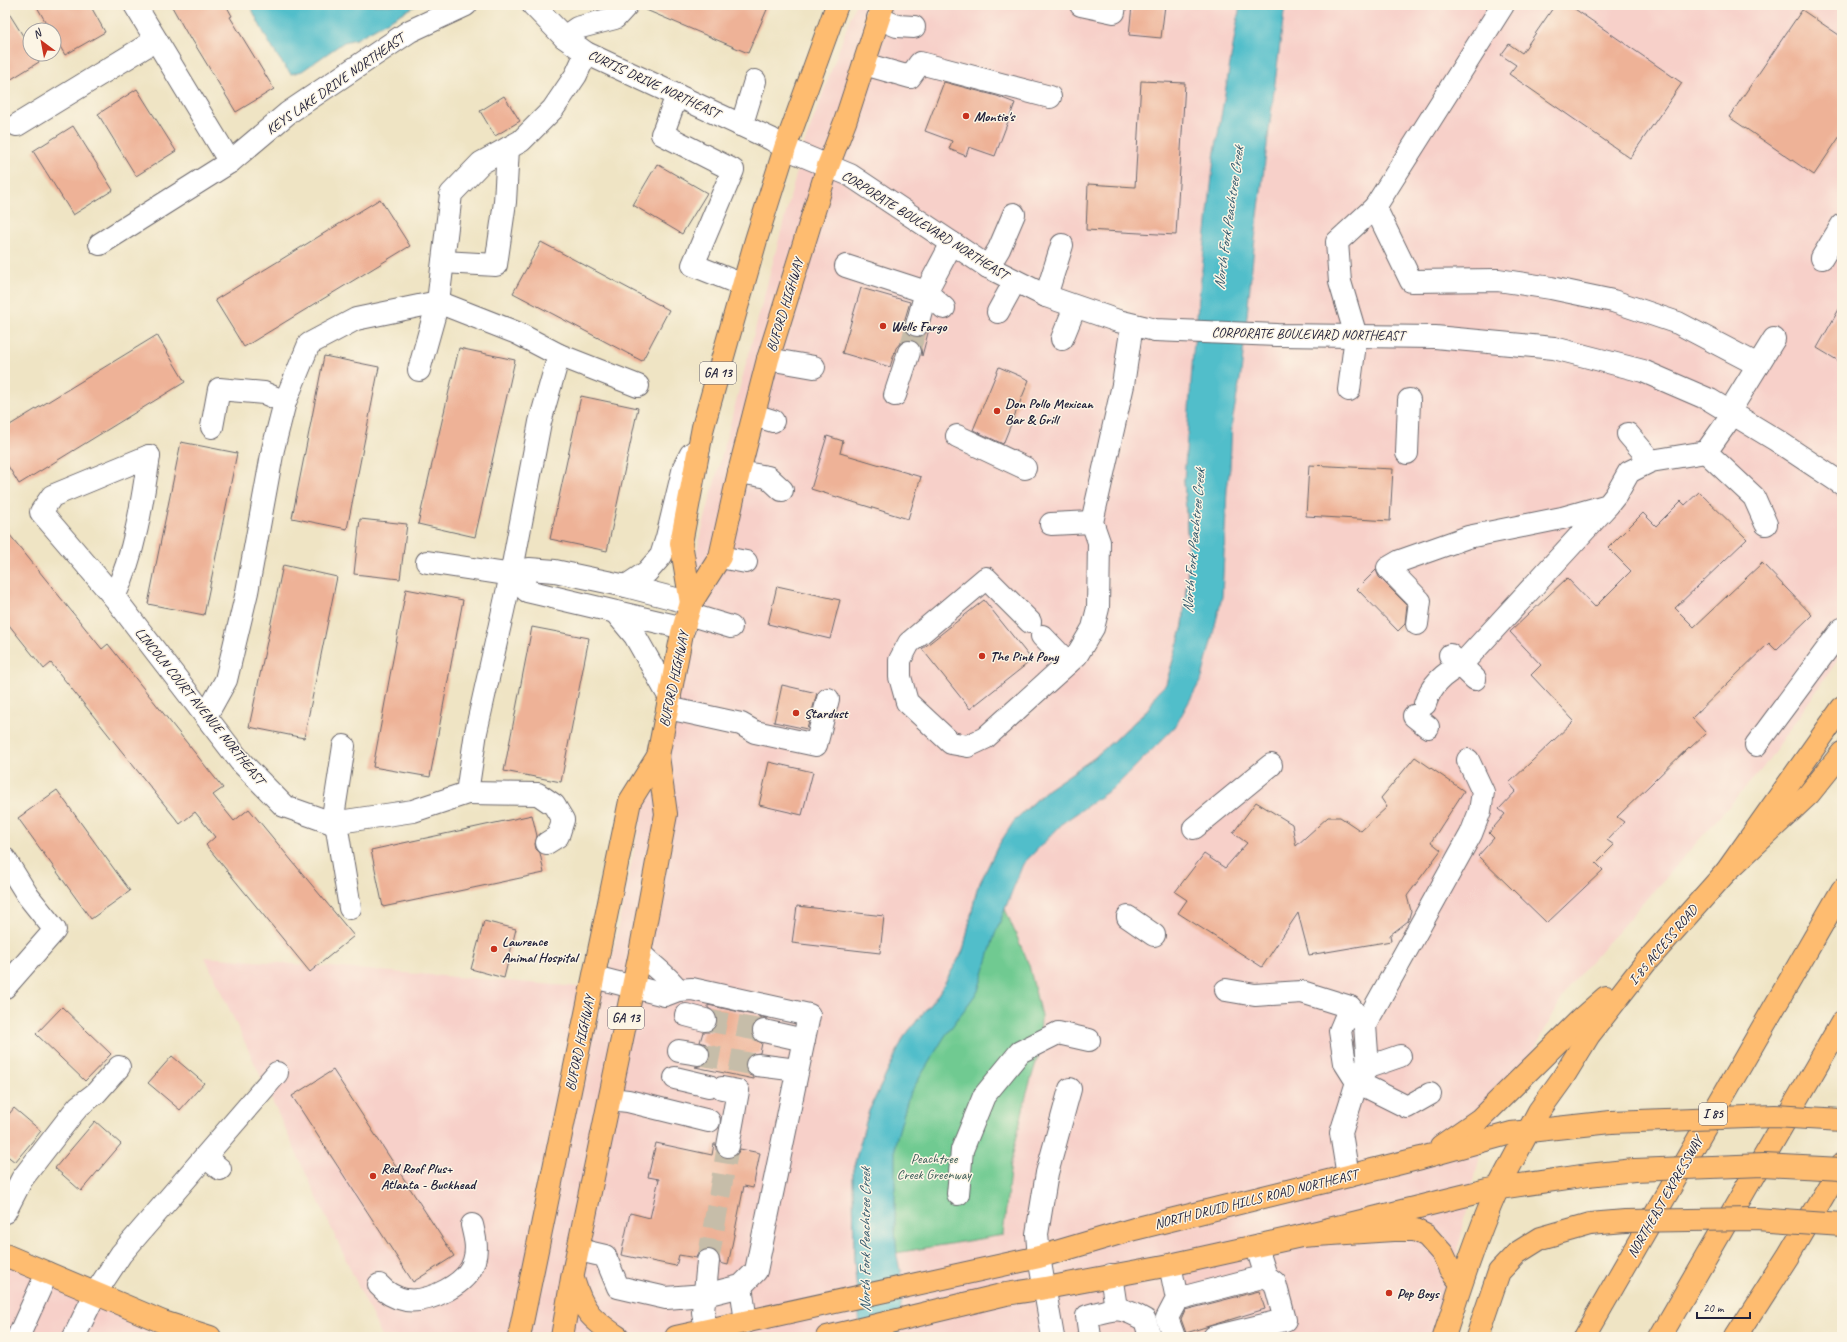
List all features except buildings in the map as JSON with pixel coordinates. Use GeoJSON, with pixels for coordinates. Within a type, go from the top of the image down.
{"type":"FeatureCollection","features":[{"type":"Feature","properties":{"kind":"main road","name":"BUFORD HIGHWAY"},"geometry":{"type":"LineString","coordinates":[[562,1337],[572,1278],[640,953],[666,814],[658,756],[687,615],[681,543],[699,448],[713,391],[743,285],[785,148],[837,5]]}},
{"type":"Feature","properties":{"kind":"main road","name":"BUFORD HIGHWAY"},"geometry":{"type":"LineString","coordinates":[[687,615],[720,557],[739,472],[763,418],[768,359],[828,166],[845,122],[880,12]]}},
{"type":"Feature","properties":{"kind":"main road","name":"I-85 ACCESS ROAD"},"geometry":{"type":"LineString","coordinates":[[1444,1337],[1461,1283],[1497,1190],[1539,1111],[1562,1079],[1589,1035],[1646,962],[1726,872],[1842,708]]}},
{"type":"Feature","properties":{"kind":"main road"},"geometry":{"type":"LineString","coordinates":[[1815,787],[1811,770],[1814,760],[1842,719]]}},
{"type":"Feature","properties":{"kind":"main road"},"geometry":{"type":"LineString","coordinates":[[1726,872],[1815,787],[1842,753]]}},
{"type":"Feature","properties":{"kind":"main road","name":"BUFORD HIGHWAY"},"geometry":{"type":"LineString","coordinates":[[519,1337],[630,801],[658,756]]}},
{"type":"Feature","properties":{"kind":"main road","name":"NORTHEAST EXPRESSWAY"},"geometry":{"type":"LineString","coordinates":[[1584,1337],[1842,890]]}},
{"type":"Feature","properties":{"kind":"main road"},"geometry":{"type":"LineString","coordinates":[[1421,1158],[1480,1119],[1582,1018],[1646,962]]}},
{"type":"Feature","properties":{"kind":"main road"},"geometry":{"type":"LineString","coordinates":[[1660,1337],[1842,1022]]}},
{"type":"Feature","properties":{"kind":"main road","name":"NORTH DRUID HILLS ROAD NORTHEAST"},"geometry":{"type":"LineString","coordinates":[[676,1337],[1040,1257],[1134,1230],[1421,1158],[1511,1133],[1611,1122],[1775,1116],[1842,1120]]}},
{"type":"Feature","properties":{"kind":"main road"},"geometry":{"type":"LineString","coordinates":[[1736,1337],[1788,1256],[1842,1164]]}},
{"type":"Feature","properties":{"kind":"main road"},"geometry":{"type":"LineString","coordinates":[[827,1337],[1006,1294],[1170,1265],[1302,1236],[1487,1190],[1497,1190],[1588,1175],[1634,1170],[1763,1166],[1842,1169]]}},
{"type":"Feature","properties":{"kind":"main road"},"geometry":{"type":"LineString","coordinates":[[1477,1337],[1499,1272],[1517,1253],[1541,1238],[1590,1224],[1625,1221],[1755,1219],[1842,1226]]}},
{"type":"Feature","properties":{"kind":"main road"},"geometry":{"type":"LineString","coordinates":[[1302,1236],[1415,1230],[1427,1236],[1443,1254],[1450,1269],[1461,1283]]}},
{"type":"Feature","properties":{"kind":"main road"},"geometry":{"type":"LineString","coordinates":[[5,1254],[47,1273],[96,1292],[187,1334],[210,1337]]}},
{"type":"Feature","properties":{"kind":"main road"},"geometry":{"type":"LineString","coordinates":[[572,1278],[580,1300],[588,1314],[618,1337]]}},
{"type":"Feature","properties":{"kind":"street"},"geometry":{"type":"LineString","coordinates":[[135,5],[230,162]]}},
{"type":"Feature","properties":{"kind":"street","name":"KEYS LAKE DRIVE NORTHEAST"},"geometry":{"type":"LineString","coordinates":[[100,244],[230,162],[288,113],[410,31],[466,5]]}},
{"type":"Feature","properties":{"kind":"street","name":"CURTIS DRIVE NORTHEAST"},"geometry":{"type":"LineString","coordinates":[[533,5],[564,37],[586,53],[740,125],[785,148]]}},
{"type":"Feature","properties":{"kind":"street"},"geometry":{"type":"LineString","coordinates":[[564,37],[577,28],[615,18],[627,5]]}},
{"type":"Feature","properties":{"kind":"street"},"geometry":{"type":"LineString","coordinates":[[1081,5],[1114,12],[1115,5]]}},
{"type":"Feature","properties":{"kind":"street"},"geometry":{"type":"LineString","coordinates":[[1349,390],[1356,336],[1340,282],[1337,242],[1375,207],[1503,5]]}},
{"type":"Feature","properties":{"kind":"street"},"geometry":{"type":"LineString","coordinates":[[880,12],[897,26],[914,26]]}},
{"type":"Feature","properties":{"kind":"street"},"geometry":{"type":"LineString","coordinates":[[17,125],[156,40]]}},
{"type":"Feature","properties":{"kind":"street"},"geometry":{"type":"LineString","coordinates":[[419,370],[438,302],[451,194],[481,163],[514,145],[553,108],[576,75],[586,53]]}},
{"type":"Feature","properties":{"kind":"street"},"geometry":{"type":"LineString","coordinates":[[864,64],[910,77],[920,63],[1050,97]]}},
{"type":"Feature","properties":{"kind":"street"},"geometry":{"type":"LineString","coordinates":[[740,125],[755,81]]}},
{"type":"Feature","properties":{"kind":"street"},"geometry":{"type":"LineString","coordinates":[[677,95],[663,132],[733,170],[693,265],[743,285]]}},
{"type":"Feature","properties":{"kind":"street"},"geometry":{"type":"LineString","coordinates":[[443,262],[496,265],[514,145]]}},
{"type":"Feature","properties":{"kind":"street","name":"CORPORATE BOULEVARD NORTHEAST"},"geometry":{"type":"LineString","coordinates":[[785,148],[850,175],[988,267],[1046,296],[1075,307],[1132,325],[1156,330],[1277,335],[1435,337],[1554,348],[1643,371],[1710,400],[1776,440],[1842,484]]}},
{"type":"Feature","properties":{"kind":"street"},"geometry":{"type":"LineString","coordinates":[[1375,207],[1411,280],[1498,280],[1551,288],[1613,301],[1678,323],[1758,365]]}},
{"type":"Feature","properties":{"kind":"street"},"geometry":{"type":"LineString","coordinates":[[988,267],[1000,249],[1014,214]]}},
{"type":"Feature","properties":{"kind":"street"},"geometry":{"type":"LineString","coordinates":[[1822,258],[1842,225]]}},
{"type":"Feature","properties":{"kind":"street"},"geometry":{"type":"LineString","coordinates":[[917,325],[926,292],[952,243]]}},
{"type":"Feature","properties":{"kind":"street"},"geometry":{"type":"LineString","coordinates":[[1046,296],[1062,245]]}},
{"type":"Feature","properties":{"kind":"street"},"geometry":{"type":"LineString","coordinates":[[846,266],[926,292],[944,308]]}},
{"type":"Feature","properties":{"kind":"street"},"geometry":{"type":"LineString","coordinates":[[998,312],[1015,281]]}},
{"type":"Feature","properties":{"kind":"street"},"geometry":{"type":"LineString","coordinates":[[206,716],[226,680],[247,592],[273,449],[286,402],[309,344],[356,319],[438,302],[517,333],[559,356],[638,386]]}},
{"type":"Feature","properties":{"kind":"street"},"geometry":{"type":"LineString","coordinates":[[1062,339],[1075,307]]}},
{"type":"Feature","properties":{"kind":"street"},"geometry":{"type":"LineString","coordinates":[[1068,663],[986,578],[909,643],[900,660],[900,677],[907,702],[951,743],[968,746],[985,738],[1077,655],[1093,628],[1098,608],[1099,542],[1092,522],[1123,385],[1132,325]]}},
{"type":"Feature","properties":{"kind":"street"},"geometry":{"type":"LineString","coordinates":[[1462,666],[1608,505],[1616,495],[1628,472],[1651,461],[1706,452],[1731,413],[1774,339]]}},
{"type":"Feature","properties":{"kind":"street"},"geometry":{"type":"LineString","coordinates":[[896,395],[910,352]]}},
{"type":"Feature","properties":{"kind":"street"},"geometry":{"type":"LineString","coordinates":[[467,793],[476,732],[511,575],[540,422],[559,356]]}},
{"type":"Feature","properties":{"kind":"street"},"geometry":{"type":"LineString","coordinates":[[768,359],[814,367]]}},
{"type":"Feature","properties":{"kind":"street"},"geometry":{"type":"LineString","coordinates":[[212,427],[219,389],[264,394],[286,402]]}},
{"type":"Feature","properties":{"kind":"street"},"geometry":{"type":"LineString","coordinates":[[1407,453],[1409,400]]}},
{"type":"Feature","properties":{"kind":"street"},"geometry":{"type":"LineString","coordinates":[[1628,434],[1651,461]]}},
{"type":"Feature","properties":{"kind":"street"},"geometry":{"type":"LineString","coordinates":[[957,436],[1025,468]]}},
{"type":"Feature","properties":{"kind":"street"},"geometry":{"type":"LineString","coordinates":[[427,562],[511,575],[529,569],[555,571],[567,586],[593,592],[626,586],[646,572],[661,556],[684,466],[691,454],[699,448]]}},
{"type":"Feature","properties":{"kind":"street"},"geometry":{"type":"LineString","coordinates":[[1706,452],[1754,497],[1766,524]]}},
{"type":"Feature","properties":{"kind":"street","name":"LINCOLN COURT AVENUE NORTHEAST"},"geometry":{"type":"LineString","coordinates":[[114,597],[125,574],[141,513],[149,456],[52,496],[42,512],[114,597],[240,761],[284,806],[334,823],[413,811],[467,793],[538,794],[554,805],[563,820],[558,836],[547,843]]}},
{"type":"Feature","properties":{"kind":"street"},"geometry":{"type":"LineString","coordinates":[[739,472],[768,477],[782,490]]}},
{"type":"Feature","properties":{"kind":"street"},"geometry":{"type":"LineString","coordinates":[[1417,624],[1420,601],[1388,568],[1400,561],[1468,537],[1562,518],[1608,505]]}},
{"type":"Feature","properties":{"kind":"street"},"geometry":{"type":"LineString","coordinates":[[1051,524],[1092,522]]}},
{"type":"Feature","properties":{"kind":"street"},"geometry":{"type":"LineString","coordinates":[[720,557],[746,562]]}},
{"type":"Feature","properties":{"kind":"street"},"geometry":{"type":"LineString","coordinates":[[626,586],[687,615],[731,627]]}},
{"type":"Feature","properties":{"kind":"street"},"geometry":{"type":"LineString","coordinates":[[593,592],[615,612],[635,636],[669,703],[741,724],[755,732],[816,745],[828,699]]}},
{"type":"Feature","properties":{"kind":"street"},"geometry":{"type":"LineString","coordinates":[[615,612],[687,615]]}},
{"type":"Feature","properties":{"kind":"street"},"geometry":{"type":"LineString","coordinates":[[1756,745],[1842,629]]}},
{"type":"Feature","properties":{"kind":"street"},"geometry":{"type":"LineString","coordinates":[[344,746],[334,823],[350,908]]}},
{"type":"Feature","properties":{"kind":"street"},"geometry":{"type":"LineString","coordinates":[[1348,1176],[1340,1133],[1363,1075],[1365,1025],[1471,834],[1480,811],[1482,792],[1468,760]]}},
{"type":"Feature","properties":{"kind":"street"},"geometry":{"type":"LineString","coordinates":[[1194,828],[1271,765]]}},
{"type":"Feature","properties":{"kind":"street"},"geometry":{"type":"LineString","coordinates":[[5,859],[28,896],[55,930],[5,987]]}},
{"type":"Feature","properties":{"kind":"street"},"geometry":{"type":"LineString","coordinates":[[1128,917],[1154,935]]}},
{"type":"Feature","properties":{"kind":"street"},"geometry":{"type":"LineString","coordinates":[[640,953],[653,967],[670,979],[678,990]]}},
{"type":"Feature","properties":{"kind":"street"},"geometry":{"type":"LineString","coordinates":[[578,1250],[605,1256],[618,1287],[666,1298],[705,1295],[741,1286],[756,1271],[809,1015],[692,989],[678,990],[665,995],[594,977]]}},
{"type":"Feature","properties":{"kind":"street"},"geometry":{"type":"LineString","coordinates":[[1226,990],[1255,995],[1302,992],[1350,1007],[1365,1025]]}},
{"type":"Feature","properties":{"kind":"street"},"geometry":{"type":"LineString","coordinates":[[1350,1007],[1340,1031],[1345,1063],[1407,1106],[1430,1094]]}},
{"type":"Feature","properties":{"kind":"street"},"geometry":{"type":"LineString","coordinates":[[764,1031],[804,1040]]}},
{"type":"Feature","properties":{"kind":"street"},"geometry":{"type":"LineString","coordinates":[[958,1194],[962,1150],[984,1096],[1020,1052],[1058,1033],[1089,1040]]}},
{"type":"Feature","properties":{"kind":"street"},"geometry":{"type":"LineString","coordinates":[[1363,1075],[1400,1056]]}},
{"type":"Feature","properties":{"kind":"street"},"geometry":{"type":"LineString","coordinates":[[5,1212],[22,1179],[73,1113],[79,1106],[96,1093],[119,1066]]}},
{"type":"Feature","properties":{"kind":"street"},"geometry":{"type":"LineString","coordinates":[[757,1066],[797,1070]]}},
{"type":"Feature","properties":{"kind":"street"},"geometry":{"type":"LineString","coordinates":[[74,1337],[96,1292],[121,1254],[212,1163],[277,1073]]}},
{"type":"Feature","properties":{"kind":"street"},"geometry":{"type":"LineString","coordinates":[[675,1078],[738,1091],[728,1146]]}},
{"type":"Feature","properties":{"kind":"street"},"geometry":{"type":"LineString","coordinates":[[1053,1337],[1040,1257],[1038,1234],[1047,1173],[1070,1089]]}},
{"type":"Feature","properties":{"kind":"street"},"geometry":{"type":"LineString","coordinates":[[610,1099],[628,1101],[709,1121]]}},
{"type":"Feature","properties":{"kind":"street"},"geometry":{"type":"LineString","coordinates":[[379,1285],[387,1293],[406,1300],[424,1298],[448,1290],[464,1279],[474,1263],[477,1247],[472,1225]]}},
{"type":"Feature","properties":{"kind":"street"},"geometry":{"type":"LineString","coordinates":[[1214,1337],[1285,1320],[1275,1284],[1266,1276],[1259,1254],[1260,1245]]}},
{"type":"Feature","properties":{"kind":"street"},"geometry":{"type":"LineString","coordinates":[[706,1331],[703,1312],[708,1261]]}},
{"type":"Feature","properties":{"kind":"street"},"geometry":{"type":"LineString","coordinates":[[1170,1265],[1176,1299],[1167,1318],[1174,1337]]}},
{"type":"Feature","properties":{"kind":"street"},"geometry":{"type":"LineString","coordinates":[[18,1337],[47,1273]]}},
{"type":"Feature","properties":{"kind":"street"},"geometry":{"type":"LineString","coordinates":[[1111,1275],[1123,1310],[1137,1337]]}},
{"type":"Feature","properties":{"kind":"street"},"geometry":{"type":"LineString","coordinates":[[1176,1299],[1266,1276]]}},
{"type":"Feature","properties":{"kind":"street"},"geometry":{"type":"LineString","coordinates":[[741,1286],[746,1322]]}},
{"type":"Feature","properties":{"kind":"street"},"geometry":{"type":"LineString","coordinates":[[1090,1337],[1087,1316],[1123,1310],[1145,1320],[1150,1337]]}},
{"type":"Feature","properties":{"kind":"shaded area"},"geometry":{"type":"Polygon","coordinates":[[[855,5],[1842,5],[1842,654],[1762,769],[1568,987],[1482,1147],[1440,1326],[1436,1337],[382,1337],[205,957],[605,989],[699,541],[804,145],[855,5]]]}},
{"type":"Feature","properties":{"kind":"shaded area"},"geometry":{"type":"Polygon","coordinates":[[[5,1260],[189,1337],[5,1337],[5,1260]]]}},
{"type":"Feature","properties":{"kind":"green space","name":"Peachtree Creek Greenway"},"geometry":{"type":"Polygon","coordinates":[[[1267,5],[1175,693],[995,892],[1005,909],[1029,965],[1041,1016],[1040,1050],[1027,1092],[1011,1162],[1003,1235],[854,1260],[853,1170],[869,1111],[904,1037],[939,993],[963,951],[977,889],[998,846],[1018,817],[1047,790],[1094,758],[1148,710],[1166,684],[1183,626],[1189,558],[1184,480],[1267,5]]]}},
{"type":"Feature","properties":{"kind":"water"},"geometry":{"type":"Polygon","coordinates":[[[250,5],[417,5],[356,39],[344,42],[302,71],[291,74],[273,50],[250,5]]]}},
{"type":"Feature","properties":{"kind":"water","name":"North Fork Peachtree Creek"},"geometry":{"type":"Polygon","coordinates":[[[1240,5],[1285,5],[1254,247],[1241,374],[1232,422],[1222,597],[1202,678],[1175,727],[1116,786],[1064,822],[1023,864],[995,934],[978,991],[945,1036],[909,1095],[895,1144],[895,1229],[897,1257],[903,1284],[898,1337],[861,1337],[854,1260],[853,1170],[869,1111],[904,1037],[939,993],[963,951],[977,889],[998,846],[1014,821],[1047,790],[1094,758],[1148,710],[1157,693],[1166,684],[1183,626],[1189,558],[1184,480],[1193,353],[1214,158],[1240,5]]]}},
{"type":"Feature","properties":{"kind":"tunnel"},"geometry":{"type":"LineString","coordinates":[[909,352],[917,325]]}},
{"type":"Feature","properties":{"kind":"tunnel"},"geometry":{"type":"LineString","coordinates":[[705,1020],[764,1031]]}},
{"type":"Feature","properties":{"kind":"tunnel"},"geometry":{"type":"LineString","coordinates":[[698,1054],[757,1065]]}},
{"type":"Feature","properties":{"kind":"tunnel"},"geometry":{"type":"LineString","coordinates":[[708,1261],[728,1146]]}},
{"type":"Feature","properties":{"kind":"place","name":"Montie's"},"geometry":{"type":"Point","coordinates":[966,116]}},
{"type":"Feature","properties":{"kind":"place","name":"Wells Fargo"},"geometry":{"type":"Point","coordinates":[883,326]}},
{"type":"Feature","properties":{"kind":"place","name":"Don Pollo Mexican Bar & Grill"},"geometry":{"type":"Point","coordinates":[997,411]}},
{"type":"Feature","properties":{"kind":"place","name":"The Pink Pony"},"geometry":{"type":"Point","coordinates":[982,656]}},
{"type":"Feature","properties":{"kind":"place","name":"Stardust"},"geometry":{"type":"Point","coordinates":[796,713]}},
{"type":"Feature","properties":{"kind":"place","name":"Lawrence Animal Hospital"},"geometry":{"type":"Point","coordinates":[494,949]}},
{"type":"Feature","properties":{"kind":"place","name":"Red Roof Plus+ Atlanta - Buckhead"},"geometry":{"type":"Point","coordinates":[373,1176]}},
{"type":"Feature","properties":{"kind":"place","name":"Pep Boys"},"geometry":{"type":"Point","coordinates":[1389,1293]}}]}
